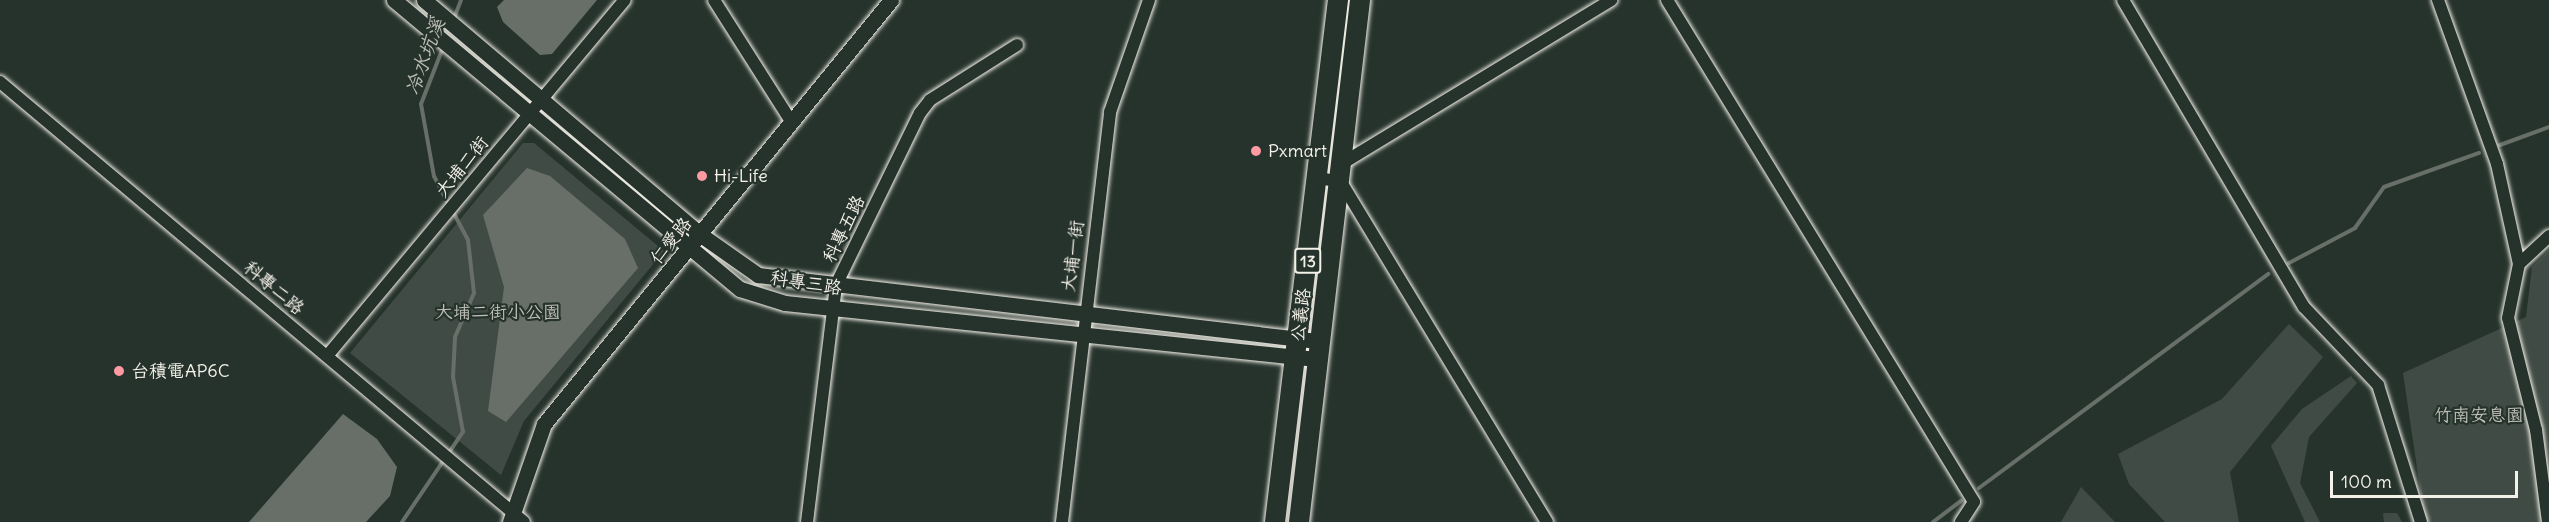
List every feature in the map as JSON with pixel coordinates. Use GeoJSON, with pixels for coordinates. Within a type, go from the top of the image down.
{"type":"FeatureCollection","features":[{"type":"Feature","properties":{"kind":"main road","name":"公義路"},"geometry":{"type":"LineString","coordinates":[[1275,522],[1319,178],[1338,0]]}},
{"type":"Feature","properties":{"kind":"main road","name":"公義路"},"geometry":{"type":"LineString","coordinates":[[1299,522],[1316,350],[1342,172],[1360,0]]}},
{"type":"Feature","properties":{"kind":"street","name":"科專三路"},"geometry":{"type":"LineString","coordinates":[[394,0],[689,251],[740,290],[785,303],[1082,332],[1316,350]]}},
{"type":"Feature","properties":{"kind":"street","name":"科專三路"},"geometry":{"type":"LineString","coordinates":[[424,0],[701,235],[758,275],[1084,314],[1297,348]]}},
{"type":"Feature","properties":{"kind":"street","name":"大埔二街"},"geometry":{"type":"LineString","coordinates":[[327,356],[625,0]]}},
{"type":"Feature","properties":{"kind":"street"},"geometry":{"type":"LineString","coordinates":[[714,0],[792,123]]}},
{"type":"Feature","properties":{"kind":"street","name":"仁愛路"},"geometry":{"type":"LineString","coordinates":[[516,518],[544,423],[689,251],[891,0]]}},
{"type":"Feature","properties":{"kind":"street","name":"大埔一街"},"geometry":{"type":"LineString","coordinates":[[1062,522],[1084,314],[1110,112],[1149,0]]}},
{"type":"Feature","properties":{"kind":"street"},"geometry":{"type":"LineString","coordinates":[[1319,178],[1342,172],[1611,0]]}},
{"type":"Feature","properties":{"kind":"street"},"geometry":{"type":"LineString","coordinates":[[1667,0],[1974,502],[1960,522]]}},
{"type":"Feature","properties":{"kind":"street"},"geometry":{"type":"LineString","coordinates":[[2123,0],[2304,307],[2378,386],[2421,522]]}},
{"type":"Feature","properties":{"kind":"street"},"geometry":{"type":"LineString","coordinates":[[2438,0],[2497,164],[2519,264],[2508,318],[2536,430],[2548,522]]}},
{"type":"Feature","properties":{"kind":"street","name":"科專五路"},"geometry":{"type":"LineString","coordinates":[[807,522],[831,307],[837,285],[920,112],[930,100],[1017,45]]}},
{"type":"Feature","properties":{"kind":"street","name":"科專二路"},"geometry":{"type":"LineString","coordinates":[[0,82],[465,472],[516,518]]}},
{"type":"Feature","properties":{"kind":"street"},"geometry":{"type":"LineString","coordinates":[[1319,178],[1342,172]]}},
{"type":"Feature","properties":{"kind":"street"},"geometry":{"type":"LineString","coordinates":[[1342,172],[1547,522]]}},
{"type":"Feature","properties":{"kind":"street"},"geometry":{"type":"LineString","coordinates":[[2519,264],[2549,236]]}},
{"type":"Feature","properties":{"kind":"street"},"geometry":{"type":"LineString","coordinates":[[1283,455],[1303,487]]}},
{"type":"Feature","properties":{"kind":"green space","name":"大埔二街小公園"},"geometry":{"type":"Polygon","coordinates":[[[523,143],[534,143],[664,251],[524,421],[501,475],[350,353],[523,143]]]}},
{"type":"Feature","properties":{"kind":"green space","name":"竹南安息園"},"geometry":{"type":"Polygon","coordinates":[[[2549,250],[2549,522],[2425,522],[2403,373],[2526,317],[2532,267],[2549,250]]]}},
{"type":"Feature","properties":{"kind":"green space"},"geometry":{"type":"Polygon","coordinates":[[[2289,324],[2323,357],[2230,472],[2239,522],[2165,522],[2129,484],[2118,454],[2222,399],[2289,324]]]}},
{"type":"Feature","properties":{"kind":"green space"},"geometry":{"type":"Polygon","coordinates":[[[2351,376],[2357,383],[2309,437],[2300,483],[2320,522],[2305,522],[2271,446],[2302,409],[2351,376]]]}},
{"type":"Feature","properties":{"kind":"green space"},"geometry":{"type":"Polygon","coordinates":[[[2081,487],[2115,522],[2061,522],[2081,487]]]}},
{"type":"Feature","properties":{"kind":"green space"},"geometry":{"type":"Polygon","coordinates":[[[2383,513],[2397,513],[2402,522],[2384,522],[2383,513]]]}},
{"type":"Feature","properties":{"kind":"shaded area"},"geometry":{"type":"Polygon","coordinates":[[[504,0],[597,0],[552,54],[540,55],[503,22],[497,7],[504,0]]]}},
{"type":"Feature","properties":{"kind":"shaded area"},"geometry":{"type":"Polygon","coordinates":[[[527,168],[550,176],[625,239],[638,268],[506,422],[488,411],[504,287],[483,215],[527,168]]]}},
{"type":"Feature","properties":{"kind":"shaded area"},"geometry":{"type":"Polygon","coordinates":[[[343,414],[377,439],[397,467],[390,496],[366,522],[249,522],[343,414]]]}},
{"type":"Feature","properties":{"kind":"waterway","name":"冷水坑溪"},"geometry":{"type":"LineString","coordinates":[[453,21],[461,0]]}},
{"type":"Feature","properties":{"kind":"waterway","name":"冷水坑溪"},"geometry":{"type":"LineString","coordinates":[[444,45],[421,104],[434,176],[449,205]]}},
{"type":"Feature","properties":{"kind":"waterway"},"geometry":{"type":"LineString","coordinates":[[2500,145],[2549,127]]}},
{"type":"Feature","properties":{"kind":"waterway"},"geometry":{"type":"LineString","coordinates":[[2289,263],[2355,228],[2384,187],[2479,153]]}},
{"type":"Feature","properties":{"kind":"waterway","name":"冷水坑溪"},"geometry":{"type":"LineString","coordinates":[[402,522],[463,432],[453,377],[455,337],[474,293],[468,240],[453,212]]}},
{"type":"Feature","properties":{"kind":"waterway"},"geometry":{"type":"LineString","coordinates":[[1979,488],[2268,274]]}},
{"type":"Feature","properties":{"kind":"waterway"},"geometry":{"type":"LineString","coordinates":[[1933,522],[1961,501]]}},
{"type":"Feature","properties":{"kind":"place","name":"Pxmart"},"geometry":{"type":"Point","coordinates":[1256,151]}},
{"type":"Feature","properties":{"kind":"place","name":"Hi-Life"},"geometry":{"type":"Point","coordinates":[702,176]}},
{"type":"Feature","properties":{"kind":"place","name":"台積電AP6C"},"geometry":{"type":"Point","coordinates":[119,371]}}]}
